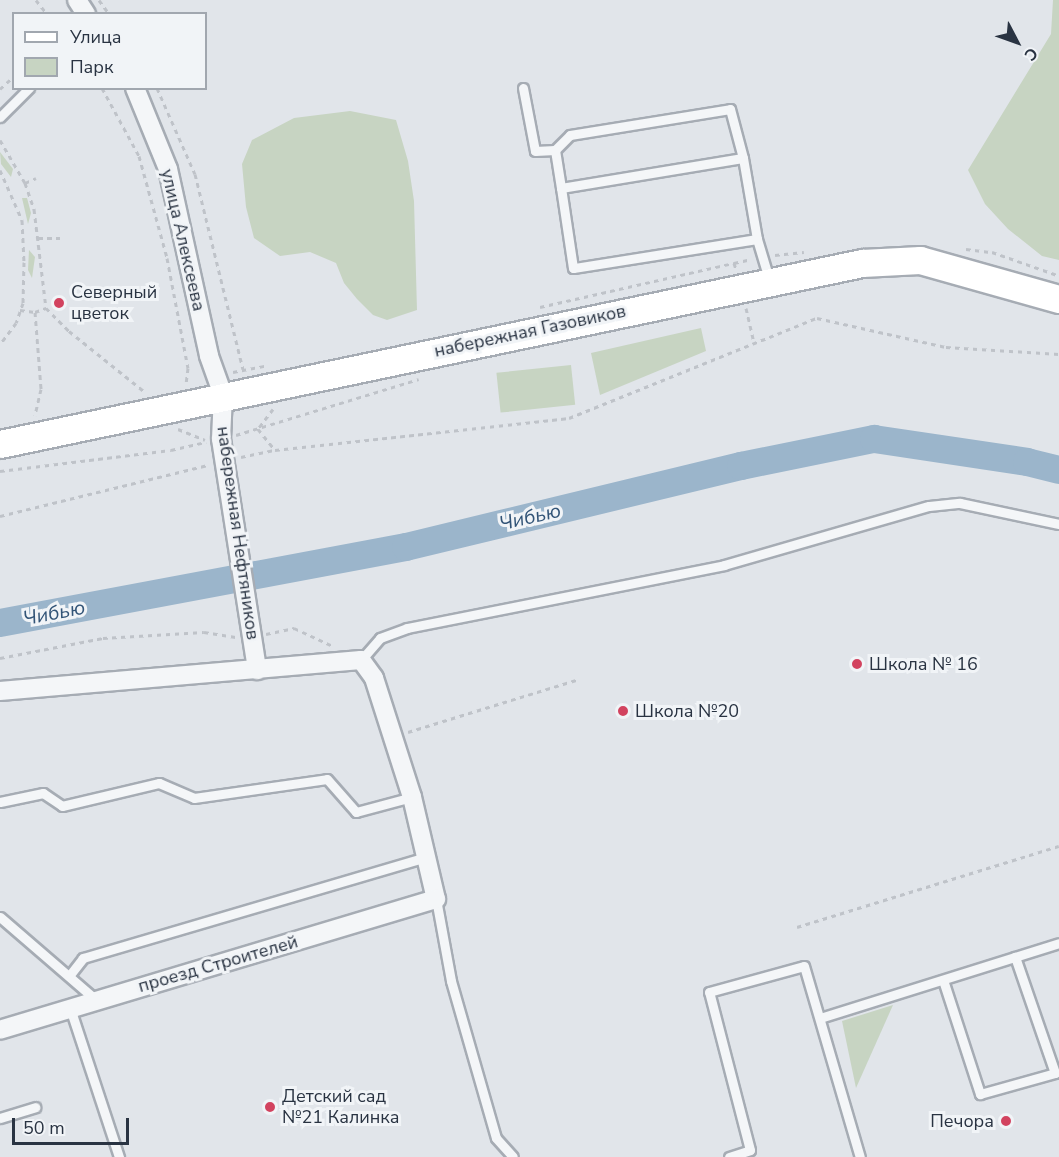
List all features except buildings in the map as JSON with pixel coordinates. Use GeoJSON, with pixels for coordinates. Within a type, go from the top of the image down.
{"type":"FeatureCollection","features":[{"type":"Feature","properties":{"kind":"main road","name":"набережная Газовиков"},"geometry":{"type":"LineString","coordinates":[[0,444],[223,395],[766,269],[920,260],[1059,299]]}},
{"type":"Feature","properties":{"kind":"street","name":"улица Алексеева"},"geometry":{"type":"LineString","coordinates":[[136,90],[168,169],[209,356],[223,395]]}},
{"type":"Feature","properties":{"kind":"street","name":"набережная Нефтяников"},"geometry":{"type":"LineString","coordinates":[[223,395],[214,440],[251,609],[257,670]]}},
{"type":"Feature","properties":{"kind":"street"},"geometry":{"type":"LineString","coordinates":[[0,691],[361,660],[374,678],[412,797],[436,899]]}},
{"type":"Feature","properties":{"kind":"street","name":"проезд Строителей"},"geometry":{"type":"LineString","coordinates":[[0,1030],[436,899]]}},
{"type":"Feature","properties":{"kind":"lane"},"geometry":{"type":"LineString","coordinates":[[523,88],[535,151],[555,150],[570,135],[730,109],[743,158],[757,239],[766,269]]}},
{"type":"Feature","properties":{"kind":"lane"},"geometry":{"type":"LineString","coordinates":[[0,117],[28,90]]}},
{"type":"Feature","properties":{"kind":"lane"},"geometry":{"type":"LineString","coordinates":[[555,150],[573,268],[757,239]]}},
{"type":"Feature","properties":{"kind":"lane"},"geometry":{"type":"LineString","coordinates":[[561,188],[743,158]]}},
{"type":"Feature","properties":{"kind":"lane"},"geometry":{"type":"LineString","coordinates":[[361,660],[380,638],[407,628],[724,565],[929,506],[960,503],[1059,524]]}},
{"type":"Feature","properties":{"kind":"lane"},"geometry":{"type":"LineString","coordinates":[[0,802],[43,793],[62,806],[159,783],[194,798],[327,779],[356,812],[412,797]]}},
{"type":"Feature","properties":{"kind":"lane"},"geometry":{"type":"LineString","coordinates":[[69,976],[83,958],[427,857]]}},
{"type":"Feature","properties":{"kind":"lane"},"geometry":{"type":"LineString","coordinates":[[436,899],[451,981],[496,1138],[513,1157]]}},
{"type":"Feature","properties":{"kind":"lane"},"geometry":{"type":"LineString","coordinates":[[0,917],[96,1000]]}},
{"type":"Feature","properties":{"kind":"lane"},"geometry":{"type":"LineString","coordinates":[[820,1018],[1059,943]]}},
{"type":"Feature","properties":{"kind":"lane"},"geometry":{"type":"LineString","coordinates":[[943,980],[981,1095],[1055,1073],[1014,957]]}},
{"type":"Feature","properties":{"kind":"lane"},"geometry":{"type":"LineString","coordinates":[[729,1157],[750,1150],[709,992],[804,966],[860,1157]]}},
{"type":"Feature","properties":{"kind":"lane"},"geometry":{"type":"LineString","coordinates":[[70,1008],[119,1157]]}},
{"type":"Feature","properties":{"kind":"lane"},"geometry":{"type":"LineString","coordinates":[[0,1118],[35,1107]]}},
{"type":"Feature","properties":{"kind":"path"},"geometry":{"type":"LineString","coordinates":[[36,0],[45,12]]}},
{"type":"Feature","properties":{"kind":"path"},"geometry":{"type":"LineString","coordinates":[[0,89],[12,78]]}},
{"type":"Feature","properties":{"kind":"path"},"geometry":{"type":"LineString","coordinates":[[103,90],[139,156],[167,258],[188,368],[185,387],[180,392]]}},
{"type":"Feature","properties":{"kind":"path"},"geometry":{"type":"LineString","coordinates":[[158,90],[195,174],[243,369]]}},
{"type":"Feature","properties":{"kind":"path"},"geometry":{"type":"LineString","coordinates":[[0,140],[25,183],[38,238],[46,308],[69,331],[156,401],[157,409],[173,427],[214,440]]}},
{"type":"Feature","properties":{"kind":"path"},"geometry":{"type":"LineString","coordinates":[[0,170],[22,220],[20,310],[16,323],[0,344]]}},
{"type":"Feature","properties":{"kind":"path"},"geometry":{"type":"LineString","coordinates":[[25,183],[36,178]]}},
{"type":"Feature","properties":{"kind":"path"},"geometry":{"type":"LineString","coordinates":[[38,238],[60,238]]}},
{"type":"Feature","properties":{"kind":"path"},"geometry":{"type":"LineString","coordinates":[[734,262],[766,269]]}},
{"type":"Feature","properties":{"kind":"path"},"geometry":{"type":"LineString","coordinates":[[734,310],[756,306]]}},
{"type":"Feature","properties":{"kind":"path"},"geometry":{"type":"LineString","coordinates":[[20,310],[35,312],[46,308]]}},
{"type":"Feature","properties":{"kind":"path"},"geometry":{"type":"LineString","coordinates":[[34,419],[41,389],[35,312]]}},
{"type":"Feature","properties":{"kind":"path"},"geometry":{"type":"LineString","coordinates":[[0,516],[275,450],[569,418],[817,318],[946,347],[1059,354]]}},
{"type":"Feature","properties":{"kind":"path"},"geometry":{"type":"LineString","coordinates":[[0,471],[171,450],[214,440],[424,378]]}},
{"type":"Feature","properties":{"kind":"path"},"geometry":{"type":"LineString","coordinates":[[214,440],[218,463]]}},
{"type":"Feature","properties":{"kind":"path"},"geometry":{"type":"LineString","coordinates":[[0,658],[103,638],[204,632],[231,638],[294,628],[339,648]]}},
{"type":"Feature","properties":{"kind":"path"},"geometry":{"type":"LineString","coordinates":[[393,737],[576,680]]}},
{"type":"Feature","properties":{"kind":"path"},"geometry":{"type":"LineString","coordinates":[[797,927],[1059,846]]}},
{"type":"Feature","properties":{"kind":"green space"},"geometry":{"type":"Polygon","coordinates":[[[1053,0],[1059,0],[1059,260],[1042,256],[1008,229],[985,204],[968,170],[1051,34],[1053,0]]]}},
{"type":"Feature","properties":{"kind":"green space"},"geometry":{"type":"Polygon","coordinates":[[[350,111],[396,120],[408,161],[414,201],[417,310],[387,320],[373,315],[357,299],[344,283],[336,263],[310,252],[280,256],[254,238],[246,207],[242,164],[252,140],[294,118],[350,111]]]}},
{"type":"Feature","properties":{"kind":"green space"},"geometry":{"type":"Polygon","coordinates":[[[0,152],[13,169],[11,177],[1,164],[0,152]]]}},
{"type":"Feature","properties":{"kind":"green space"},"geometry":{"type":"Polygon","coordinates":[[[22,198],[27,198],[31,213],[28,224],[22,198]]]}},
{"type":"Feature","properties":{"kind":"green space"},"geometry":{"type":"Polygon","coordinates":[[[29,250],[35,257],[32,278],[28,270],[29,250]]]}},
{"type":"Feature","properties":{"kind":"green space"},"geometry":{"type":"Polygon","coordinates":[[[701,328],[706,351],[600,395],[591,353],[701,328]]]}},
{"type":"Feature","properties":{"kind":"green space"},"geometry":{"type":"Polygon","coordinates":[[[571,365],[575,405],[501,413],[496,373],[571,365]]]}},
{"type":"Feature","properties":{"kind":"green space"},"geometry":{"type":"Polygon","coordinates":[[[893,1005],[856,1088],[842,1021],[893,1005]]]}},
{"type":"Feature","properties":{"kind":"waterway","name":"Чибью"},"geometry":{"type":"LineString","coordinates":[[0,623],[406,547],[741,466],[874,439],[1027,462],[1059,470]]}},
{"type":"Feature","properties":{"kind":"place","name":"Северный цветок"},"geometry":{"type":"Point","coordinates":[59,303]}},
{"type":"Feature","properties":{"kind":"place","name":"Школа № 16"},"geometry":{"type":"Point","coordinates":[857,664]}},
{"type":"Feature","properties":{"kind":"place","name":"Школа №20"},"geometry":{"type":"Point","coordinates":[623,711]}},
{"type":"Feature","properties":{"kind":"place","name":"Детский сад №21 Калинка"},"geometry":{"type":"Point","coordinates":[270,1107]}},
{"type":"Feature","properties":{"kind":"place","name":"Печора"},"geometry":{"type":"Point","coordinates":[1006,1121]}}]}
